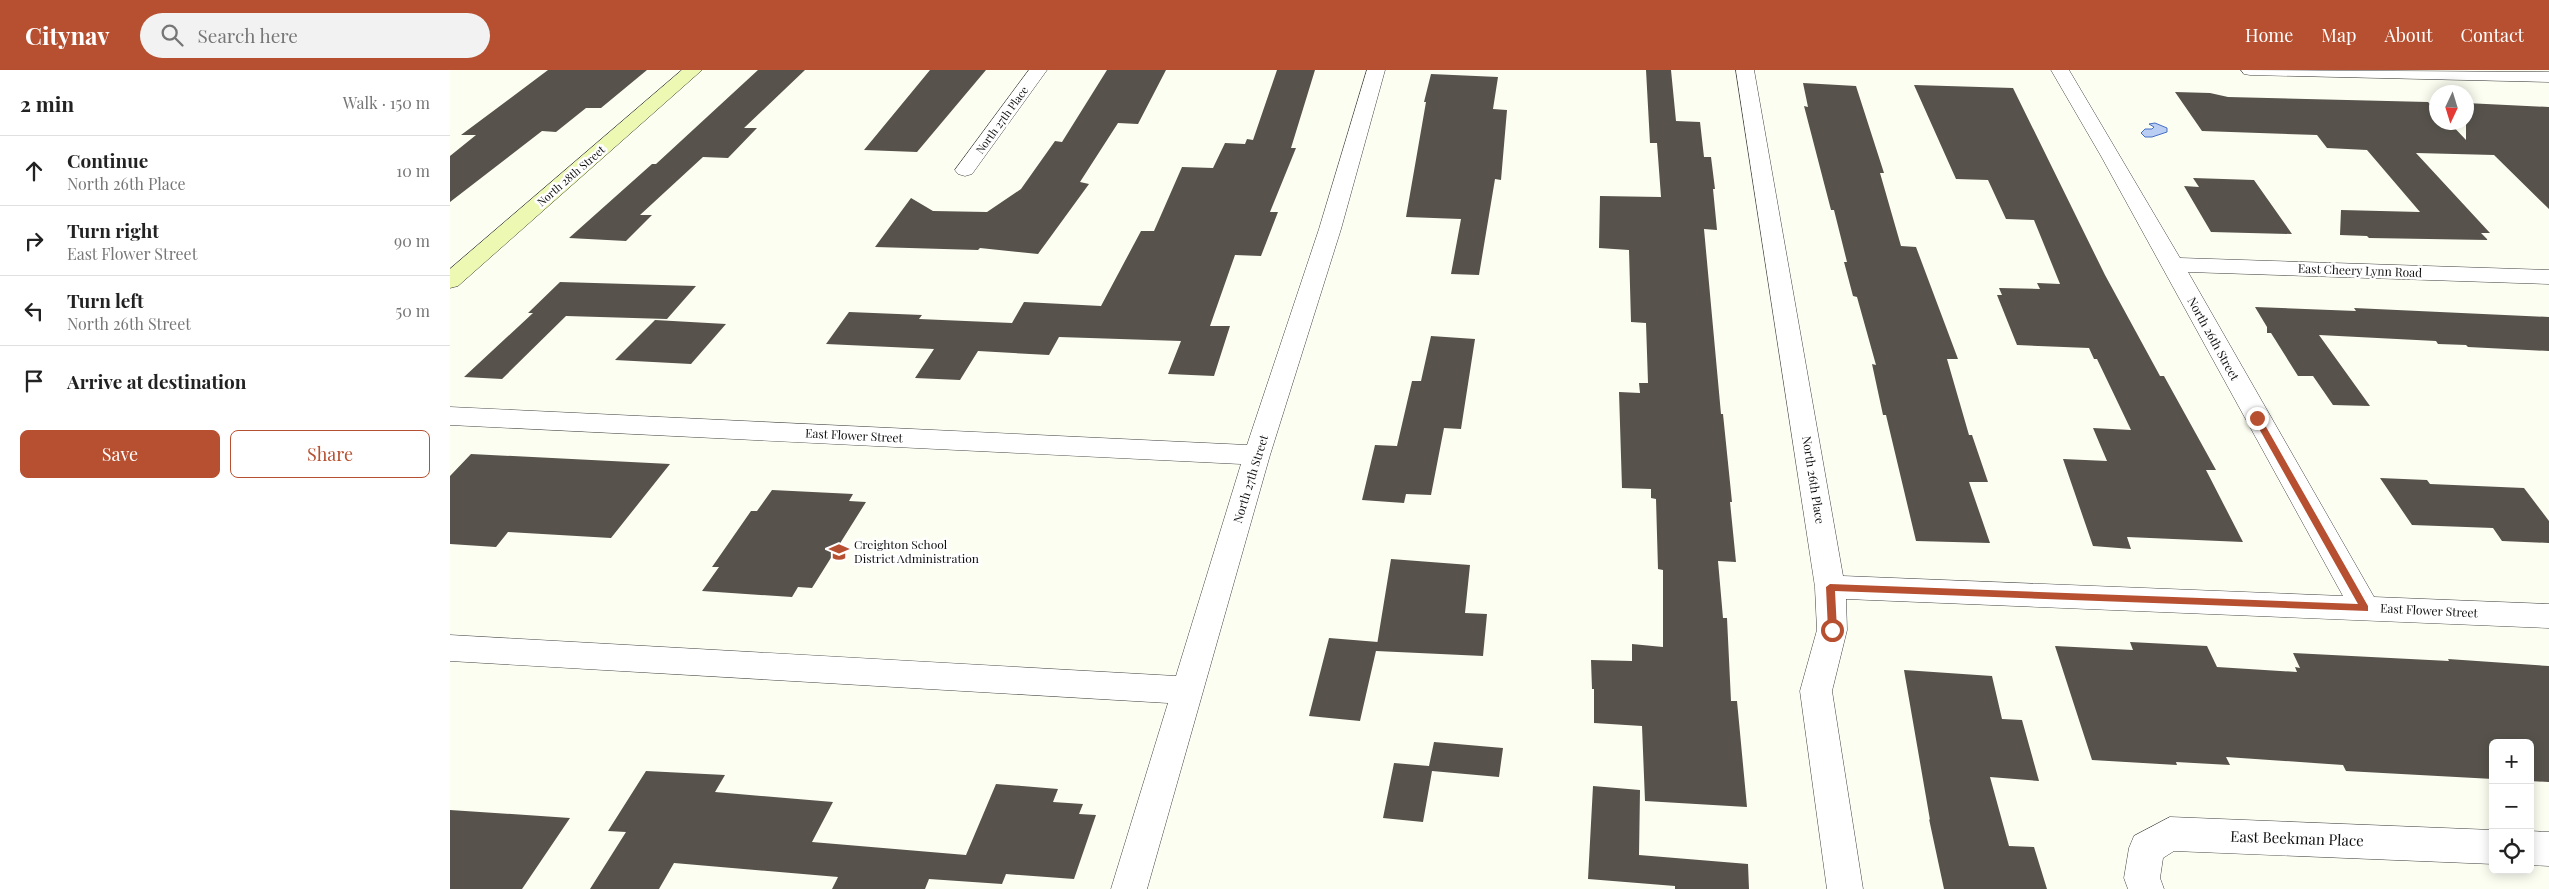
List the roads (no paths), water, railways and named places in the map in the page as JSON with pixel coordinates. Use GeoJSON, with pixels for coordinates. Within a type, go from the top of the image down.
{"type":"FeatureCollection","features":[{"type":"Feature","properties":{"kind":"street","name":"North 28th Street"},"geometry":{"type":"LineString","coordinates":[[450,281],[693,70]]}},
{"type":"Feature","properties":{"kind":"street","name":"North 27th Place"},"geometry":{"type":"LineString","coordinates":[[965,170],[1038,70]]}},
{"type":"Feature","properties":{"kind":"street","name":"North 27th Street"},"geometry":{"type":"LineString","coordinates":[[1129,889],[1187,690],[1258,455],[1330,229],[1376,70]]}},
{"type":"Feature","properties":{"kind":"street","name":"North 26th Place"},"geometry":{"type":"LineString","coordinates":[[1746,70],[1830,587],[1832,630],[1816,691],[1845,889]]}},
{"type":"Feature","properties":{"kind":"street","name":"North 26th Street"},"geometry":{"type":"LineString","coordinates":[[2060,70],[2111,156],[2365,608]]}},
{"type":"Feature","properties":{"kind":"street"},"geometry":{"type":"LineString","coordinates":[[2250,70],[2549,77]]}},
{"type":"Feature","properties":{"kind":"street","name":"East Cheery Lynn Road"},"geometry":{"type":"LineString","coordinates":[[2172,265],[2549,277]]}},
{"type":"Feature","properties":{"kind":"street","name":"East Flower Street"},"geometry":{"type":"LineString","coordinates":[[450,416],[1258,455]]}},
{"type":"Feature","properties":{"kind":"street","name":"East Flower Street"},"geometry":{"type":"LineString","coordinates":[[1830,587],[2549,616]]}},
{"type":"Feature","properties":{"kind":"street"},"geometry":{"type":"LineString","coordinates":[[450,648],[1187,690]]}},
{"type":"Feature","properties":{"kind":"street","name":"East Beekman Place"},"geometry":{"type":"LineString","coordinates":[[2146,889],[2142,878],[2147,848],[2170,834],[2489,847]]}},
{"type":"Feature","properties":{"kind":"street"},"geometry":{"type":"LineString","coordinates":[[2534,848],[2549,849]]}},
{"type":"Feature","properties":{"kind":"water"},"geometry":{"type":"Polygon","coordinates":[[[2155,123],[2167,128],[2167,132],[2152,137],[2145,137],[2141,133],[2145,129],[2152,129],[2154,127],[2149,124],[2155,123]]]}},
{"type":"Feature","properties":{"kind":"place","name":"Creighton School District Administration"},"geometry":{"type":"Point","coordinates":[839,552]}}]}
